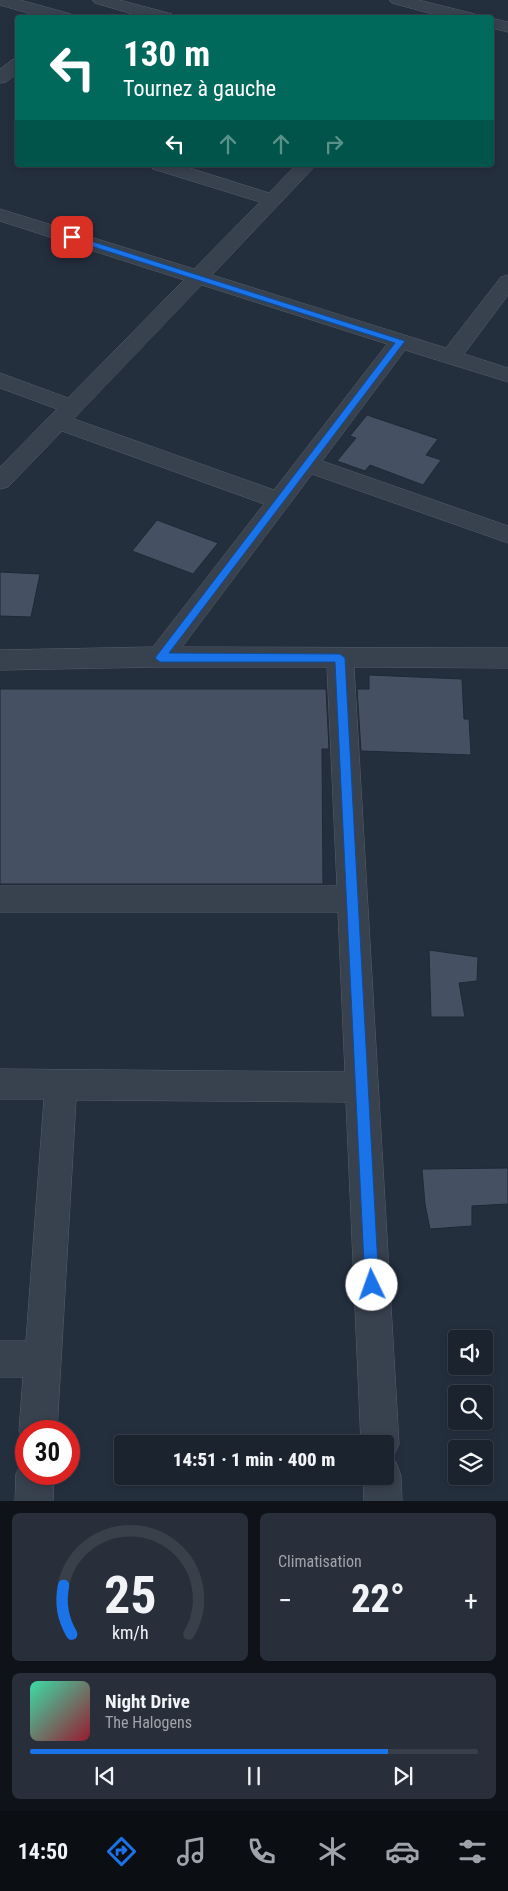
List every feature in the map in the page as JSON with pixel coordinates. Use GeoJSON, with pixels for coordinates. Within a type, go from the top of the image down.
{"type":"FeatureCollection","features":[{"type":"Feature","properties":{"kind":"street"},"geometry":{"type":"LineString","coordinates":[[2,0],[54,15]]}},
{"type":"Feature","properties":{"kind":"street"},"geometry":{"type":"LineString","coordinates":[[85,12],[100,0],[155,15]]}},
{"type":"Feature","properties":{"kind":"street"},"geometry":{"type":"LineString","coordinates":[[398,0],[454,15]]}},
{"type":"Feature","properties":{"kind":"street"},"geometry":{"type":"LineString","coordinates":[[494,24],[508,27]]}},
{"type":"Feature","properties":{"kind":"street"},"geometry":{"type":"LineString","coordinates":[[0,78],[15,66]]}},
{"type":"Feature","properties":{"kind":"street"},"geometry":{"type":"LineString","coordinates":[[166,167],[273,200]]}},
{"type":"Feature","properties":{"kind":"street"},"geometry":{"type":"LineString","coordinates":[[0,481],[305,167]]}},
{"type":"Feature","properties":{"kind":"street"},"geometry":{"type":"LineString","coordinates":[[0,215],[508,375]]}},
{"type":"Feature","properties":{"kind":"street"},"geometry":{"type":"LineString","coordinates":[[451,357],[508,281]]}},
{"type":"Feature","properties":{"kind":"street"},"geometry":{"type":"LineString","coordinates":[[160,658],[401,341]]}},
{"type":"Feature","properties":{"kind":"street"},"geometry":{"type":"LineString","coordinates":[[0,380],[65,414],[280,501]]}},
{"type":"Feature","properties":{"kind":"street"},"geometry":{"type":"LineString","coordinates":[[308,464],[508,535]]}},
{"type":"Feature","properties":{"kind":"street"},"geometry":{"type":"LineString","coordinates":[[340,658],[380,1435]]}},
{"type":"Feature","properties":{"kind":"street"},"geometry":{"type":"LineString","coordinates":[[0,660],[508,658]]}},
{"type":"Feature","properties":{"kind":"street"},"geometry":{"type":"LineString","coordinates":[[0,899],[352,899]]}},
{"type":"Feature","properties":{"kind":"street"},"geometry":{"type":"LineString","coordinates":[[0,1084],[362,1087]]}},
{"type":"Feature","properties":{"kind":"street"},"geometry":{"type":"LineString","coordinates":[[39,1420],[61,1085]]}},
{"type":"Feature","properties":{"kind":"street"},"geometry":{"type":"LineString","coordinates":[[0,1359],[43,1359]]}},
{"type":"Feature","properties":{"kind":"street"},"geometry":{"type":"LineString","coordinates":[[34,1501],[35,1485]]}},
{"type":"Feature","properties":{"kind":"street"},"geometry":{"type":"LineString","coordinates":[[382,1485],[383,1501]]}},
{"type":"Feature","properties":{"kind":"building"},"geometry":{"type":"Polygon","coordinates":[[[367,415],[438,439],[426,455],[441,460],[423,485],[370,465],[365,471],[337,461],[356,438],[350,436],[367,415]]]}},
{"type":"Feature","properties":{"kind":"building"},"geometry":{"type":"Polygon","coordinates":[[[157,520],[218,543],[193,574],[132,551],[157,520]]]}},
{"type":"Feature","properties":{"kind":"building"},"geometry":{"type":"Polygon","coordinates":[[[0,572],[40,574],[31,617],[0,616],[0,572]]]}},
{"type":"Feature","properties":{"kind":"building"},"geometry":{"type":"Polygon","coordinates":[[[369,675],[462,679],[464,719],[469,719],[471,755],[361,751],[357,689],[369,689],[369,675]]]}},
{"type":"Feature","properties":{"kind":"building"},"geometry":{"type":"Polygon","coordinates":[[[0,689],[326,689],[329,749],[322,749],[323,884],[0,884],[0,689]]]}},
{"type":"Feature","properties":{"kind":"building"},"geometry":{"type":"Polygon","coordinates":[[[429,950],[478,957],[477,981],[459,983],[465,1017],[431,1017],[429,950]]]}},
{"type":"Feature","properties":{"kind":"building"},"geometry":{"type":"Polygon","coordinates":[[[508,1168],[508,1204],[472,1206],[472,1226],[430,1229],[425,1204],[422,1169],[508,1168]]]}},
{"type":"Feature","properties":{"kind":"route"},"geometry":{"type":"LineString","coordinates":[[72,237],[401,341],[160,658],[340,658],[372,1285]]}}]}
